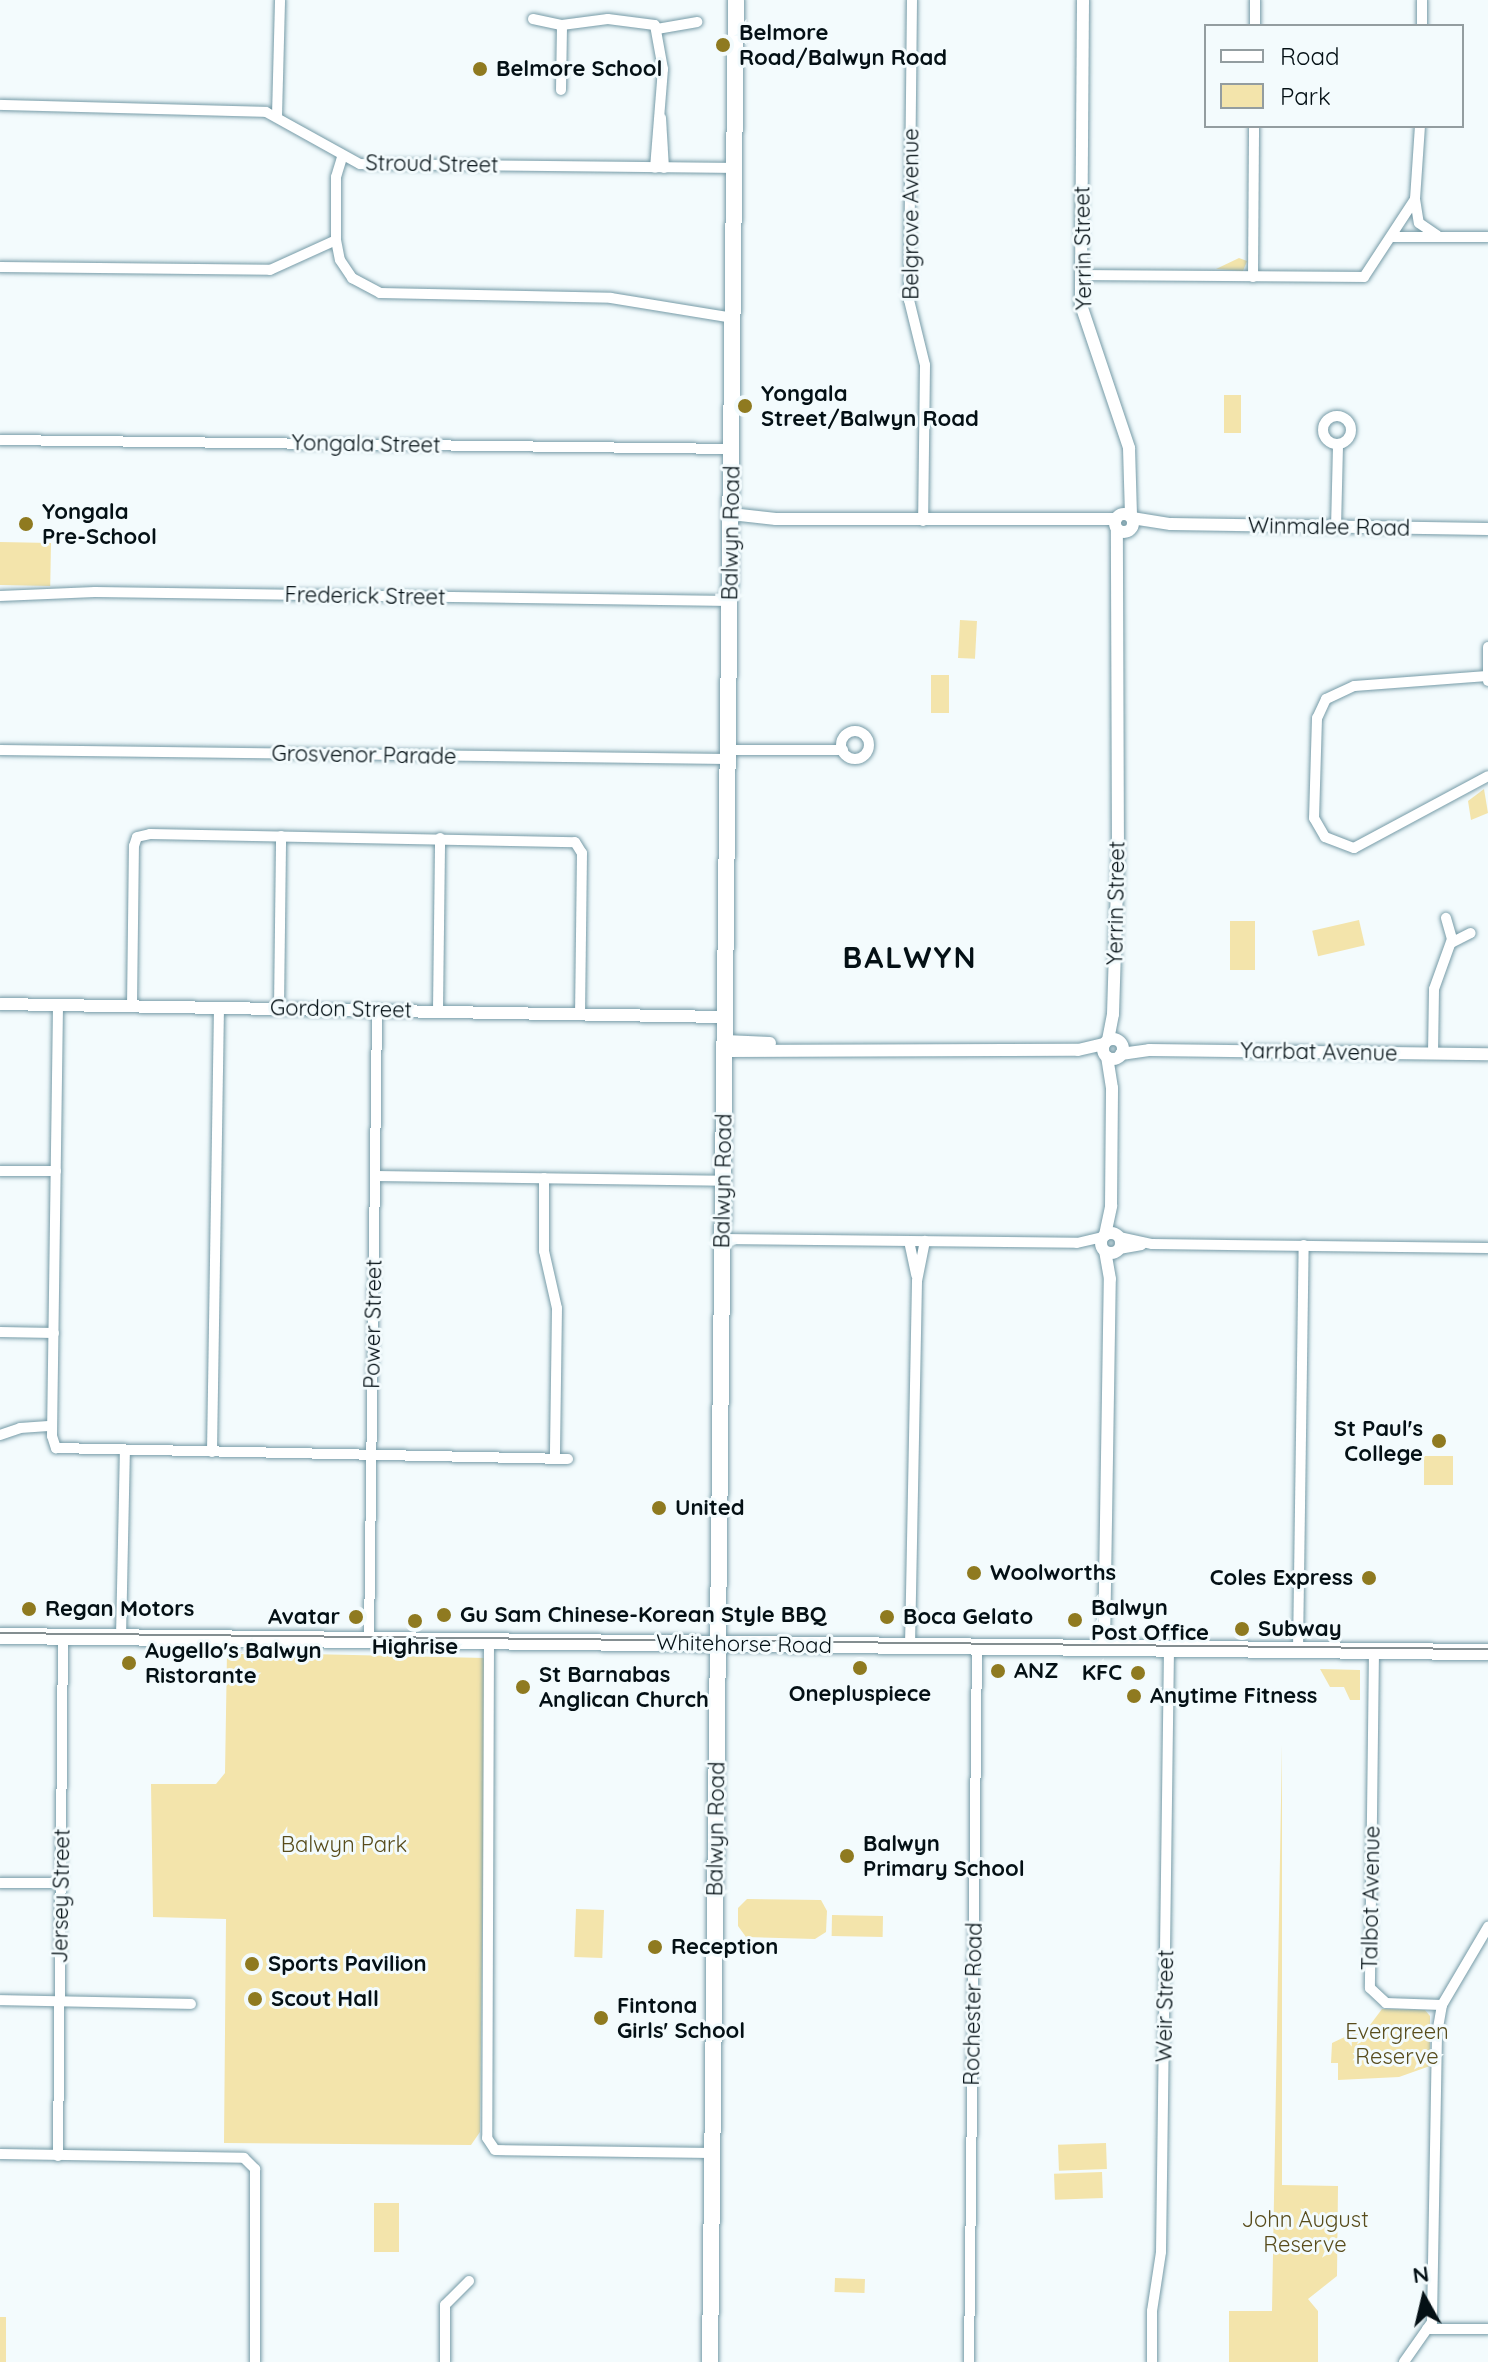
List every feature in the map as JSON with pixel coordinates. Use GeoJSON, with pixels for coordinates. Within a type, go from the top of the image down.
{"type":"FeatureCollection","features":[{"type":"Feature","properties":{"kind":"main road","name":"Balwyn Road"},"geometry":{"type":"LineString","coordinates":[[710,2362],[736,0]]}},
{"type":"Feature","properties":{"kind":"main road","name":"Whitehorse Road"},"geometry":{"type":"LineString","coordinates":[[0,1636],[1488,1652]]}},
{"type":"Feature","properties":{"kind":"street"},"geometry":{"type":"LineString","coordinates":[[277,116],[280,0]]}},
{"type":"Feature","properties":{"kind":"street","name":"Belgrove Avenue"},"geometry":{"type":"LineString","coordinates":[[912,0],[909,300],[925,365],[923,521]]}},
{"type":"Feature","properties":{"kind":"street","name":"Yerrin Street"},"geometry":{"type":"LineString","coordinates":[[1083,0],[1082,310],[1129,448],[1129,488],[1118,553],[1104,1648]]}},
{"type":"Feature","properties":{"kind":"street"},"geometry":{"type":"LineString","coordinates":[[1255,0],[1255,24]]}},
{"type":"Feature","properties":{"kind":"street"},"geometry":{"type":"LineString","coordinates":[[1422,0],[1422,24]]}},
{"type":"Feature","properties":{"kind":"street"},"geometry":{"type":"LineString","coordinates":[[533,19],[562,25],[622,19],[645,21],[657,29],[697,22]]}},
{"type":"Feature","properties":{"kind":"street"},"geometry":{"type":"LineString","coordinates":[[561,90],[562,25]]}},
{"type":"Feature","properties":{"kind":"street"},"geometry":{"type":"LineString","coordinates":[[657,29],[663,69],[659,104],[659,168]]}},
{"type":"Feature","properties":{"kind":"street","name":"Stroud Street"},"geometry":{"type":"LineString","coordinates":[[0,105],[252,111],[277,116],[342,157],[365,164],[735,168]]}},
{"type":"Feature","properties":{"kind":"street"},"geometry":{"type":"LineString","coordinates":[[1253,277],[1254,128]]}},
{"type":"Feature","properties":{"kind":"street"},"geometry":{"type":"LineString","coordinates":[[1420,128],[1415,199],[1419,223],[1439,236]]}},
{"type":"Feature","properties":{"kind":"street"},"geometry":{"type":"LineString","coordinates":[[342,157],[336,177],[336,240],[340,260],[352,278],[380,293],[611,298],[733,318]]}},
{"type":"Feature","properties":{"kind":"street"},"geometry":{"type":"LineString","coordinates":[[1081,275],[1364,277],[1415,199]]}},
{"type":"Feature","properties":{"kind":"street"},"geometry":{"type":"LineString","coordinates":[[1393,237],[1488,237]]}},
{"type":"Feature","properties":{"kind":"street"},"geometry":{"type":"LineString","coordinates":[[0,267],[257,272],[336,240]]}},
{"type":"Feature","properties":{"kind":"street","name":"Yongala Street"},"geometry":{"type":"LineString","coordinates":[[0,440],[732,449]]}},
{"type":"Feature","properties":{"kind":"street"},"geometry":{"type":"LineString","coordinates":[[1336,528],[1338,444]]}},
{"type":"Feature","properties":{"kind":"street","name":"Winmalee Road"},"geometry":{"type":"LineString","coordinates":[[731,519],[1488,529]]}},
{"type":"Feature","properties":{"kind":"street","name":"Frederick Street"},"geometry":{"type":"LineString","coordinates":[[0,596],[95,592],[730,601]]}},
{"type":"Feature","properties":{"kind":"street"},"geometry":{"type":"LineString","coordinates":[[1488,647],[1488,678],[1354,686],[1326,699],[1317,718],[1314,818],[1325,837],[1354,848],[1488,776]]}},
{"type":"Feature","properties":{"kind":"street","name":"Grosvenor Parade"},"geometry":{"type":"LineString","coordinates":[[0,750],[728,755],[843,750]]}},
{"type":"Feature","properties":{"kind":"street"},"geometry":{"type":"LineString","coordinates":[[279,1008],[281,836]]}},
{"type":"Feature","properties":{"kind":"street"},"geometry":{"type":"LineString","coordinates":[[132,1006],[137,837],[440,838],[577,844],[582,853],[580,1012]]}},
{"type":"Feature","properties":{"kind":"street"},"geometry":{"type":"LineString","coordinates":[[438,1010],[440,838]]}},
{"type":"Feature","properties":{"kind":"street"},"geometry":{"type":"LineString","coordinates":[[1433,1054],[1434,989],[1451,943],[1446,918]]}},
{"type":"Feature","properties":{"kind":"street"},"geometry":{"type":"LineString","coordinates":[[1451,943],[1471,933]]}},
{"type":"Feature","properties":{"kind":"street","name":"Gordon Street"},"geometry":{"type":"LineString","coordinates":[[2,1005],[725,1013]]}},
{"type":"Feature","properties":{"kind":"street"},"geometry":{"type":"LineString","coordinates":[[58,1006],[52,1426],[55,1446],[125,1451],[568,1459]]}},
{"type":"Feature","properties":{"kind":"street"},"geometry":{"type":"LineString","coordinates":[[212,1452],[219,1007]]}},
{"type":"Feature","properties":{"kind":"street","name":"Power Street"},"geometry":{"type":"LineString","coordinates":[[369,1640],[377,1009]]}},
{"type":"Feature","properties":{"kind":"street","name":"Yarrbat Avenue"},"geometry":{"type":"LineString","coordinates":[[725,1046],[1488,1054]]}},
{"type":"Feature","properties":{"kind":"street"},"geometry":{"type":"LineString","coordinates":[[0,1171],[56,1171]]}},
{"type":"Feature","properties":{"kind":"street"},"geometry":{"type":"LineString","coordinates":[[375,1176],[723,1181]]}},
{"type":"Feature","properties":{"kind":"street"},"geometry":{"type":"LineString","coordinates":[[544,1178],[544,1251],[557,1308],[555,1458]]}},
{"type":"Feature","properties":{"kind":"street"},"geometry":{"type":"LineString","coordinates":[[722,1239],[1488,1248]]}},
{"type":"Feature","properties":{"kind":"street"},"geometry":{"type":"LineString","coordinates":[[909,1241],[917,1281]]}},
{"type":"Feature","properties":{"kind":"street"},"geometry":{"type":"LineString","coordinates":[[910,1646],[917,1281],[925,1241]]}},
{"type":"Feature","properties":{"kind":"street"},"geometry":{"type":"LineString","coordinates":[[1298,1650],[1304,1245]]}},
{"type":"Feature","properties":{"kind":"street"},"geometry":{"type":"LineString","coordinates":[[0,1332],[54,1333]]}},
{"type":"Feature","properties":{"kind":"street"},"geometry":{"type":"LineString","coordinates":[[0,1435],[20,1428],[52,1426]]}},
{"type":"Feature","properties":{"kind":"street"},"geometry":{"type":"LineString","coordinates":[[121,1637],[125,1451]]}},
{"type":"Feature","properties":{"kind":"street","name":"Jersey Street"},"geometry":{"type":"LineString","coordinates":[[58,2156],[63,1637]]}},
{"type":"Feature","properties":{"kind":"street"},"geometry":{"type":"LineString","coordinates":[[489,1641],[487,2138],[495,2150],[712,2153]]}},
{"type":"Feature","properties":{"kind":"street","name":"Rochester Road"},"geometry":{"type":"LineString","coordinates":[[969,2362],[977,1646]]}},
{"type":"Feature","properties":{"kind":"street","name":"Weir Street"},"geometry":{"type":"LineString","coordinates":[[1152,2362],[1152,2311],[1161,2252],[1169,1649]]}},
{"type":"Feature","properties":{"kind":"street","name":"Talbot Avenue"},"geometry":{"type":"LineString","coordinates":[[1374,1651],[1370,1988],[1386,2003],[1442,2005]]}},
{"type":"Feature","properties":{"kind":"street"},"geometry":{"type":"LineString","coordinates":[[0,1883],[61,1883]]}},
{"type":"Feature","properties":{"kind":"street"},"geometry":{"type":"LineString","coordinates":[[1404,2362],[1432,2322],[1437,2034],[1442,2005],[1488,1927]]}},
{"type":"Feature","properties":{"kind":"street"},"geometry":{"type":"LineString","coordinates":[[0,2000],[191,2004]]}},
{"type":"Feature","properties":{"kind":"street"},"geometry":{"type":"LineString","coordinates":[[0,2154],[244,2158],[255,2169],[255,2362]]}},
{"type":"Feature","properties":{"kind":"street"},"geometry":{"type":"LineString","coordinates":[[445,2362],[445,2305],[469,2281]]}},
{"type":"Feature","properties":{"kind":"street"},"geometry":{"type":"LineString","coordinates":[[1427,2329],[1488,2329]]}},
{"type":"Feature","properties":{"kind":"green space"},"geometry":{"type":"Polygon","coordinates":[[[1239,258],[1247,261],[1243,271],[1216,269],[1239,258]]]}},
{"type":"Feature","properties":{"kind":"green space"},"geometry":{"type":"Polygon","coordinates":[[[1224,395],[1241,395],[1241,433],[1224,433],[1224,395]]]}},
{"type":"Feature","properties":{"kind":"green space"},"geometry":{"type":"Polygon","coordinates":[[[0,542],[51,543],[50,586],[0,585],[0,542]]]}},
{"type":"Feature","properties":{"kind":"green space"},"geometry":{"type":"Polygon","coordinates":[[[960,620],[977,621],[975,659],[958,658],[960,620]]]}},
{"type":"Feature","properties":{"kind":"green space"},"geometry":{"type":"Polygon","coordinates":[[[931,675],[949,675],[949,713],[931,713],[931,675]]]}},
{"type":"Feature","properties":{"kind":"green space"},"geometry":{"type":"Polygon","coordinates":[[[1484,789],[1488,813],[1471,820],[1468,801],[1484,789]]]}},
{"type":"Feature","properties":{"kind":"green space"},"geometry":{"type":"Polygon","coordinates":[[[1359,920],[1365,945],[1318,956],[1312,931],[1359,920]]]}},
{"type":"Feature","properties":{"kind":"green space"},"geometry":{"type":"Polygon","coordinates":[[[1230,921],[1255,921],[1255,970],[1230,970],[1230,921]]]}},
{"type":"Feature","properties":{"kind":"green space"},"geometry":{"type":"Polygon","coordinates":[[[1424,1456],[1453,1456],[1453,1485],[1424,1485],[1424,1456]]]}},
{"type":"Feature","properties":{"kind":"green space","name":"Balwyn Park"},"geometry":{"type":"Polygon","coordinates":[[[227,1652],[485,1658],[480,2132],[471,2145],[224,2143],[226,1919],[153,1917],[151,1784],[216,1784],[225,1773],[227,1652]]]}},
{"type":"Feature","properties":{"kind":"green space"},"geometry":{"type":"Polygon","coordinates":[[[1320,1669],[1360,1670],[1360,1700],[1350,1700],[1344,1687],[1330,1687],[1320,1669]]]}},
{"type":"Feature","properties":{"kind":"green space","name":"John August Reserve"},"geometry":{"type":"Polygon","coordinates":[[[1282,1744],[1282,2185],[1338,2186],[1337,2276],[1308,2299],[1318,2311],[1318,2362],[1229,2362],[1229,2311],[1272,2311],[1282,1744]]]}},
{"type":"Feature","properties":{"kind":"green space"},"geometry":{"type":"Polygon","coordinates":[[[747,1899],[821,1900],[827,1911],[826,1932],[815,1939],[746,1937],[738,1926],[738,1908],[747,1899]]]}},
{"type":"Feature","properties":{"kind":"green space"},"geometry":{"type":"Polygon","coordinates":[[[576,1909],[604,1910],[602,1958],[574,1957],[576,1909]]]}},
{"type":"Feature","properties":{"kind":"green space"},"geometry":{"type":"Polygon","coordinates":[[[832,1915],[883,1916],[883,1937],[832,1936],[832,1915]]]}},
{"type":"Feature","properties":{"kind":"green space","name":"Evergreen Reserve"},"geometry":{"type":"Polygon","coordinates":[[[1382,2009],[1425,2010],[1430,2016],[1430,2066],[1399,2077],[1338,2080],[1338,2063],[1331,2063],[1332,2043],[1370,2025],[1382,2009]]]}},
{"type":"Feature","properties":{"kind":"green space"},"geometry":{"type":"Polygon","coordinates":[[[1106,2143],[1107,2169],[1059,2171],[1058,2145],[1106,2143]]]}},
{"type":"Feature","properties":{"kind":"green space"},"geometry":{"type":"Polygon","coordinates":[[[1102,2172],[1103,2198],[1055,2200],[1054,2174],[1102,2172]]]}},
{"type":"Feature","properties":{"kind":"green space"},"geometry":{"type":"Polygon","coordinates":[[[374,2203],[399,2203],[399,2252],[374,2252],[374,2203]]]}},
{"type":"Feature","properties":{"kind":"green space"},"geometry":{"type":"Polygon","coordinates":[[[835,2278],[865,2279],[864,2293],[835,2292],[835,2278]]]}},
{"type":"Feature","properties":{"kind":"green space"},"geometry":{"type":"Polygon","coordinates":[[[0,2317],[6,2317],[6,2362],[0,2362],[0,2317]]]}},
{"type":"Feature","properties":{"kind":"tram line"},"geometry":{"type":"LineString","coordinates":[[0,1633],[1488,1649]]}},
{"type":"Feature","properties":{"kind":"place","name":"Belmore Road/Balwyn Road"},"geometry":{"type":"Point","coordinates":[723,45]}},
{"type":"Feature","properties":{"kind":"place","name":"Belmore School"},"geometry":{"type":"Point","coordinates":[480,69]}},
{"type":"Feature","properties":{"kind":"place","name":"Yongala Street/Balwyn Road"},"geometry":{"type":"Point","coordinates":[745,406]}},
{"type":"Feature","properties":{"kind":"place","name":"Yongala Pre-School"},"geometry":{"type":"Point","coordinates":[26,524]}},
{"type":"Feature","properties":{"kind":"place","name":"St Paul's College"},"geometry":{"type":"Point","coordinates":[1439,1441]}},
{"type":"Feature","properties":{"kind":"place","name":"United"},"geometry":{"type":"Point","coordinates":[659,1508]}},
{"type":"Feature","properties":{"kind":"place","name":"Woolworths"},"geometry":{"type":"Point","coordinates":[974,1573]}},
{"type":"Feature","properties":{"kind":"place","name":"Coles Express"},"geometry":{"type":"Point","coordinates":[1369,1578]}},
{"type":"Feature","properties":{"kind":"place","name":"Regan Motors"},"geometry":{"type":"Point","coordinates":[29,1609]}},
{"type":"Feature","properties":{"kind":"place","name":"Gu Sam Chinese-Korean Style BBQ"},"geometry":{"type":"Point","coordinates":[444,1615]}},
{"type":"Feature","properties":{"kind":"place","name":"Avatar"},"geometry":{"type":"Point","coordinates":[356,1617]}},
{"type":"Feature","properties":{"kind":"place","name":"Boca Gelato"},"geometry":{"type":"Point","coordinates":[887,1617]}},
{"type":"Feature","properties":{"kind":"place","name":"Balwyn Post Office"},"geometry":{"type":"Point","coordinates":[1075,1620]}},
{"type":"Feature","properties":{"kind":"place","name":"Highrise"},"geometry":{"type":"Point","coordinates":[415,1621]}},
{"type":"Feature","properties":{"kind":"place","name":"Subway"},"geometry":{"type":"Point","coordinates":[1242,1629]}},
{"type":"Feature","properties":{"kind":"place","name":"Augello's Balwyn Ristorante"},"geometry":{"type":"Point","coordinates":[129,1663]}},
{"type":"Feature","properties":{"kind":"place","name":"Onepluspiece"},"geometry":{"type":"Point","coordinates":[860,1668]}},
{"type":"Feature","properties":{"kind":"place","name":"ANZ"},"geometry":{"type":"Point","coordinates":[998,1671]}},
{"type":"Feature","properties":{"kind":"place","name":"KFC"},"geometry":{"type":"Point","coordinates":[1138,1673]}},
{"type":"Feature","properties":{"kind":"place","name":"St Barnabas Anglican Church"},"geometry":{"type":"Point","coordinates":[523,1687]}},
{"type":"Feature","properties":{"kind":"place","name":"Anytime Fitness"},"geometry":{"type":"Point","coordinates":[1134,1696]}},
{"type":"Feature","properties":{"kind":"place","name":"Balwyn Primary School"},"geometry":{"type":"Point","coordinates":[847,1856]}},
{"type":"Feature","properties":{"kind":"place","name":"Reception"},"geometry":{"type":"Point","coordinates":[655,1947]}},
{"type":"Feature","properties":{"kind":"place","name":"Sports Pavilion"},"geometry":{"type":"Point","coordinates":[252,1964]}},
{"type":"Feature","properties":{"kind":"place","name":"Scout Hall"},"geometry":{"type":"Point","coordinates":[255,1999]}},
{"type":"Feature","properties":{"kind":"place","name":"Fintona Girls' School"},"geometry":{"type":"Point","coordinates":[601,2018]}},
{"type":"Feature","properties":{"kind":"district","name":"BALWYN"},"geometry":{"type":"Point","coordinates":[910,957]}}]}
